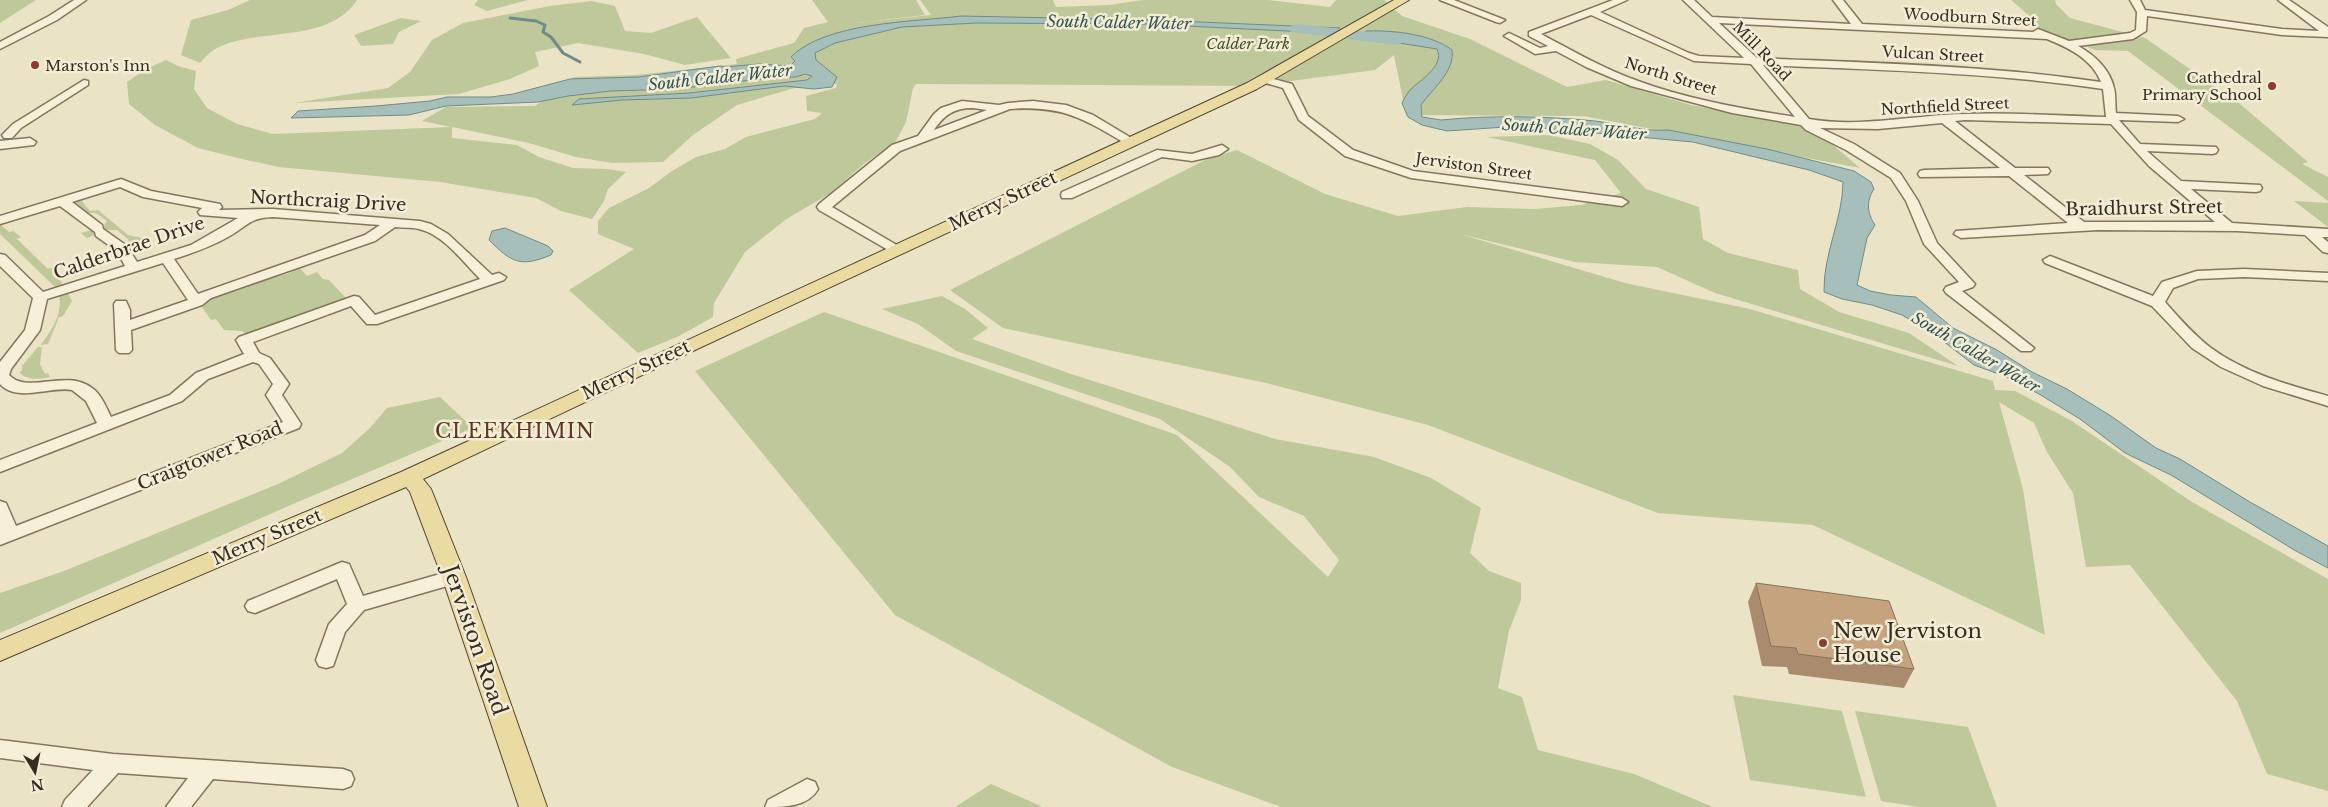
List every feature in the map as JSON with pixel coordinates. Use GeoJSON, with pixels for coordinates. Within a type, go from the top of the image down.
{"type":"FeatureCollection","features":[{"type":"Feature","properties":{"kind":"main road","name":"Merry Street"},"geometry":{"type":"LineString","coordinates":[[0,651],[409,477],[895,250],[1266,80],[1400,0]]}},
{"type":"Feature","properties":{"kind":"main road","name":"Jerviston Road"},"geometry":{"type":"LineString","coordinates":[[409,477],[420,489],[454,577],[533,807]]}},
{"type":"Feature","properties":{"kind":"street"},"geometry":{"type":"LineString","coordinates":[[0,40],[29,25],[68,0]]}},
{"type":"Feature","properties":{"kind":"street"},"geometry":{"type":"LineString","coordinates":[[0,46],[40,26],[81,0]]}},
{"type":"Feature","properties":{"kind":"street"},"geometry":{"type":"LineString","coordinates":[[1444,0],[1500,20]]}},
{"type":"Feature","properties":{"kind":"street"},"geometry":{"type":"LineString","coordinates":[[1592,12],[1622,0]]}},
{"type":"Feature","properties":{"kind":"street","name":"Mill Road"},"geometry":{"type":"LineString","coordinates":[[1688,0],[1754,61],[1809,125]]}},
{"type":"Feature","properties":{"kind":"street"},"geometry":{"type":"LineString","coordinates":[[1838,0],[1859,27]]}},
{"type":"Feature","properties":{"kind":"street"},"geometry":{"type":"LineString","coordinates":[[2069,44],[2133,36],[2141,31],[2142,12],[2135,0]]}},
{"type":"Feature","properties":{"kind":"street"},"geometry":{"type":"LineString","coordinates":[[2283,0],[2328,33]]}},
{"type":"Feature","properties":{"kind":"street","name":"North Street"},"geometry":{"type":"LineString","coordinates":[[1592,12],[1533,34],[1590,65],[1635,84],[1732,110],[1809,125]]}},
{"type":"Feature","properties":{"kind":"street","name":"Vulcan Street"},"geometry":{"type":"LineString","coordinates":[[1592,12],[1689,56],[1703,59],[1982,71],[2037,76],[2109,87]]}},
{"type":"Feature","properties":{"kind":"street"},"geometry":{"type":"LineString","coordinates":[[2142,12],[2282,32],[2328,33]]}},
{"type":"Feature","properties":{"kind":"street","name":"Woodburn Street"},"geometry":{"type":"LineString","coordinates":[[1710,20],[2049,36]]}},
{"type":"Feature","properties":{"kind":"street"},"geometry":{"type":"LineString","coordinates":[[2023,26],[2069,44],[2102,70],[2109,87],[2108,109],[2113,118],[2137,147],[2227,225]]}},
{"type":"Feature","properties":{"kind":"street"},"geometry":{"type":"LineString","coordinates":[[1509,36],[1539,52],[1558,47]]}},
{"type":"Feature","properties":{"kind":"street","name":"Jerviston Street"},"geometry":{"type":"LineString","coordinates":[[1266,80],[1288,86],[1303,118],[1349,153],[1411,174],[1622,202]]}},
{"type":"Feature","properties":{"kind":"street"},"geometry":{"type":"LineString","coordinates":[[3,136],[84,83]]}},
{"type":"Feature","properties":{"kind":"street"},"geometry":{"type":"LineString","coordinates":[[922,139],[935,117],[948,108],[969,104],[1000,109]]}},
{"type":"Feature","properties":{"kind":"street"},"geometry":{"type":"LineString","coordinates":[[895,250],[824,207],[896,148],[1000,109],[1022,105],[1047,106],[1074,111],[1132,142]]}},
{"type":"Feature","properties":{"kind":"street","name":"Northfield Street"},"geometry":{"type":"LineString","coordinates":[[1809,125],[1878,125],[1945,119],[2028,117],[2178,119]]}},
{"type":"Feature","properties":{"kind":"street"},"geometry":{"type":"LineString","coordinates":[[1945,119],[2083,228]]}},
{"type":"Feature","properties":{"kind":"street"},"geometry":{"type":"LineString","coordinates":[[1809,125],[1850,147],[1896,176],[1912,201],[1931,244],[1968,284],[1951,290],[2026,348]]}},
{"type":"Feature","properties":{"kind":"street"},"geometry":{"type":"LineString","coordinates":[[2137,147],[2212,150]]}},
{"type":"Feature","properties":{"kind":"street"},"geometry":{"type":"LineString","coordinates":[[1067,195],[1161,153],[1192,157],[1207,156],[1222,149]]}},
{"type":"Feature","properties":{"kind":"street"},"geometry":{"type":"LineString","coordinates":[[1103,155],[1129,166]]}},
{"type":"Feature","properties":{"kind":"street"},"geometry":{"type":"LineString","coordinates":[[1924,174],[2044,171]]}},
{"type":"Feature","properties":{"kind":"street","name":"Northcraig Drive"},"geometry":{"type":"LineString","coordinates":[[0,220],[121,183],[148,194],[215,206],[205,212],[227,215],[274,213],[383,220],[392,223],[410,224],[439,233],[494,278],[372,321],[354,300],[244,340],[252,356]]}},
{"type":"Feature","properties":{"kind":"street"},"geometry":{"type":"LineString","coordinates":[[2179,185],[2256,188]]}},
{"type":"Feature","properties":{"kind":"street"},"geometry":{"type":"LineString","coordinates":[[61,200],[122,249],[133,268]]}},
{"type":"Feature","properties":{"kind":"street","name":"Calderbrae Drive"},"geometry":{"type":"LineString","coordinates":[[40,297],[166,258],[211,241],[253,214]]}},
{"type":"Feature","properties":{"kind":"street"},"geometry":{"type":"LineString","coordinates":[[123,328],[196,302],[206,295],[370,238],[392,223]]}},
{"type":"Feature","properties":{"kind":"street","name":"Braidhurst Street"},"geometry":{"type":"LineString","coordinates":[[1961,234],[2083,228],[2227,225],[2328,233]]}},
{"type":"Feature","properties":{"kind":"street"},"geometry":{"type":"LineString","coordinates":[[2308,231],[2328,249]]}},
{"type":"Feature","properties":{"kind":"street"},"geometry":{"type":"LineString","coordinates":[[0,258],[40,297],[39,317],[33,332],[4,368],[0,376],[8,385],[20,387],[66,384],[85,390],[93,398],[106,424]]}},
{"type":"Feature","properties":{"kind":"street"},"geometry":{"type":"LineString","coordinates":[[166,258],[196,302]]}},
{"type":"Feature","properties":{"kind":"street"},"geometry":{"type":"LineString","coordinates":[[2050,260],[2157,302],[2180,328],[2213,355],[2272,385],[2328,401]]}},
{"type":"Feature","properties":{"kind":"street"},"geometry":{"type":"LineString","coordinates":[[2157,302],[2166,285],[2197,275],[2244,273],[2328,277]]}},
{"type":"Feature","properties":{"kind":"street"},"geometry":{"type":"LineString","coordinates":[[121,304],[123,310],[124,350]]}},
{"type":"Feature","properties":{"kind":"street"},"geometry":{"type":"LineString","coordinates":[[0,466],[176,398],[202,376],[252,356]]}},
{"type":"Feature","properties":{"kind":"street","name":"Craigtower Road"},"geometry":{"type":"LineString","coordinates":[[0,508],[5,537],[293,424],[274,395],[281,384],[265,361],[252,356]]}},
{"type":"Feature","properties":{"kind":"street"},"geometry":{"type":"LineString","coordinates":[[255,606],[342,569],[357,605]]}},
{"type":"Feature","properties":{"kind":"street"},"geometry":{"type":"LineString","coordinates":[[326,660],[336,629],[357,605],[454,577]]}},
{"type":"Feature","properties":{"kind":"street"},"geometry":{"type":"LineString","coordinates":[[0,749],[113,763],[343,779]]}},
{"type":"Feature","properties":{"kind":"street"},"geometry":{"type":"LineString","coordinates":[[73,807],[113,763]]}},
{"type":"Feature","properties":{"kind":"street"},"geometry":{"type":"LineString","coordinates":[[177,807],[207,771]]}},
{"type":"Feature","properties":{"kind":"street"},"geometry":{"type":"LineString","coordinates":[[776,807],[807,789]]}},
{"type":"Feature","properties":{"kind":"green space"},"geometry":{"type":"Polygon","coordinates":[[[0,0],[36,0],[0,23],[0,0]]]}},
{"type":"Feature","properties":{"kind":"green space"},"geometry":{"type":"Polygon","coordinates":[[[250,0],[357,0],[345,14],[329,23],[311,29],[234,42],[214,49],[200,63],[181,55],[191,20],[228,10],[250,0]]]}},
{"type":"Feature","properties":{"kind":"green space"},"geometry":{"type":"Polygon","coordinates":[[[478,0],[528,0],[487,11],[474,5],[478,0]]]}},
{"type":"Feature","properties":{"kind":"green space","name":"Calder Park"},"geometry":{"type":"Polygon","coordinates":[[[812,0],[916,0],[925,15],[857,23],[931,15],[920,0],[1053,0],[1056,7],[1109,5],[1143,0],[1268,0],[1330,7],[1336,0],[1384,0],[1402,16],[1470,39],[1567,87],[1606,80],[1691,105],[1802,126],[1827,140],[1860,168],[1583,116],[1406,115],[1394,55],[1375,70],[1252,86],[916,84],[913,88],[906,122],[896,141],[865,163],[829,194],[785,220],[745,252],[714,303],[713,317],[679,336],[638,353],[569,290],[634,249],[598,234],[598,221],[609,208],[649,188],[672,171],[696,157],[725,149],[746,137],[815,119],[822,113],[807,111],[806,96],[836,88],[837,84],[798,87],[737,105],[693,135],[663,162],[612,163],[576,157],[529,143],[452,127],[452,138],[517,145],[539,157],[573,168],[607,169],[626,172],[608,189],[604,201],[592,219],[561,211],[536,198],[440,182],[279,167],[242,159],[198,148],[155,125],[129,104],[127,82],[146,69],[166,60],[178,66],[196,71],[194,89],[207,108],[237,124],[273,134],[451,127],[422,121],[446,107],[535,106],[574,77],[636,75],[737,64],[736,59],[794,43],[804,28],[828,22],[812,0]]]}},
{"type":"Feature","properties":{"kind":"green space"},"geometry":{"type":"Polygon","coordinates":[[[2011,0],[2055,0],[2056,4],[2070,18],[2145,38],[2239,103],[2308,162],[2302,164],[2328,177],[2328,201],[2128,51],[2095,50],[2026,23],[2033,19],[2011,0]]]}},
{"type":"Feature","properties":{"kind":"green space"},"geometry":{"type":"Polygon","coordinates":[[[591,1],[615,6],[625,31],[651,33],[697,17],[731,58],[685,65],[644,54],[578,43],[535,52],[539,66],[510,79],[459,94],[294,103],[388,88],[410,72],[432,40],[463,23],[550,6],[591,1]]]}},
{"type":"Feature","properties":{"kind":"green space"},"geometry":{"type":"Polygon","coordinates":[[[401,18],[421,21],[399,32],[393,44],[361,46],[354,35],[401,18]]]}},
{"type":"Feature","properties":{"kind":"green space"},"geometry":{"type":"Polygon","coordinates":[[[1549,135],[1590,144],[1618,160],[1646,189],[1699,207],[1703,239],[1728,253],[1798,270],[1800,289],[1839,312],[1909,333],[1958,366],[1715,293],[1657,267],[1575,262],[1460,234],[1625,283],[1750,309],[1993,381],[1995,390],[2015,391],[2072,421],[2192,502],[2328,579],[2328,791],[2267,774],[2237,701],[2130,565],[2086,567],[2073,493],[2047,452],[2034,423],[1999,402],[2023,489],[2045,635],[1813,525],[1658,513],[1428,425],[1266,383],[1003,328],[950,290],[1207,159],[1237,150],[1325,194],[1398,216],[1467,207],[1536,209],[1581,205],[1621,193],[1595,160],[1487,137],[1549,135]]]}},
{"type":"Feature","properties":{"kind":"green space"},"geometry":{"type":"Polygon","coordinates":[[[79,198],[90,211],[98,210],[128,235],[152,240],[139,244],[135,241],[125,245],[129,240],[117,230],[107,230],[87,238],[81,233],[103,227],[107,221],[96,213],[88,213],[73,200],[79,198]]]}},
{"type":"Feature","properties":{"kind":"green space"},"geometry":{"type":"Polygon","coordinates":[[[2294,201],[2328,203],[2328,227],[2294,201]]]}},
{"type":"Feature","properties":{"kind":"green space"},"geometry":{"type":"Polygon","coordinates":[[[0,224],[9,232],[13,231],[21,237],[17,239],[48,269],[53,267],[61,274],[57,276],[64,286],[56,288],[0,234],[0,224]]]}},
{"type":"Feature","properties":{"kind":"green space"},"geometry":{"type":"Polygon","coordinates":[[[299,267],[307,276],[317,272],[323,279],[329,280],[346,298],[345,301],[332,306],[321,306],[252,335],[242,331],[224,330],[216,319],[211,320],[200,304],[210,298],[244,288],[257,280],[286,274],[299,267]]]}},
{"type":"Feature","properties":{"kind":"green space"},"geometry":{"type":"Polygon","coordinates":[[[68,293],[72,301],[63,316],[59,317],[48,344],[41,345],[58,316],[59,296],[68,293]]]}},
{"type":"Feature","properties":{"kind":"green space"},"geometry":{"type":"Polygon","coordinates":[[[942,296],[965,309],[988,328],[972,339],[1071,374],[1275,439],[1374,457],[1431,478],[1481,508],[1470,553],[1489,571],[1521,583],[1521,600],[1509,631],[1498,688],[1522,697],[1538,750],[1634,774],[1713,807],[1281,807],[1172,767],[895,615],[695,371],[824,312],[1177,435],[1328,577],[1339,560],[1304,516],[1259,497],[1230,467],[1160,419],[956,351],[918,324],[882,309],[942,296]]]}},
{"type":"Feature","properties":{"kind":"green space"},"geometry":{"type":"Polygon","coordinates":[[[38,347],[42,347],[40,364],[45,374],[48,373],[50,377],[38,379],[26,377],[19,372],[22,371],[22,366],[38,347]]]}},
{"type":"Feature","properties":{"kind":"green space"},"geometry":{"type":"Polygon","coordinates":[[[440,397],[473,428],[293,504],[0,633],[0,593],[64,571],[278,484],[342,453],[370,428],[387,408],[440,397]]]}},
{"type":"Feature","properties":{"kind":"green space"},"geometry":{"type":"Polygon","coordinates":[[[1733,695],[1842,711],[1866,797],[1750,780],[1733,695]]]}},
{"type":"Feature","properties":{"kind":"green space"},"geometry":{"type":"Polygon","coordinates":[[[1855,711],[1968,727],[1997,807],[1919,807],[1881,801],[1855,711]]]}},
{"type":"Feature","properties":{"kind":"green space"},"geometry":{"type":"Polygon","coordinates":[[[991,784],[1043,807],[955,807],[991,784]]]}},
{"type":"Feature","properties":{"kind":"water","name":"South Calder Water"},"geometry":{"type":"Polygon","coordinates":[[[961,16],[1153,20],[1340,28],[1327,33],[1146,24],[976,23],[902,27],[835,43],[815,53],[816,60],[837,77],[832,87],[814,89],[784,86],[691,98],[622,100],[572,105],[579,99],[689,93],[807,80],[812,76],[805,74],[796,77],[778,77],[675,89],[611,91],[538,102],[446,106],[409,115],[291,118],[298,111],[430,101],[447,97],[491,97],[513,94],[570,79],[639,77],[720,66],[759,64],[790,66],[795,61],[791,57],[806,45],[847,30],[896,22],[961,16]]]}},
{"type":"Feature","properties":{"kind":"water","name":"South Calder Water"},"geometry":{"type":"Polygon","coordinates":[[[1366,31],[1411,34],[1434,40],[1452,50],[1450,66],[1442,80],[1421,105],[1422,117],[1441,120],[1499,117],[1557,118],[1595,121],[1650,130],[1668,130],[1767,149],[1854,171],[1871,182],[1874,189],[1868,207],[1875,225],[1867,238],[1857,285],[1870,291],[1916,297],[1953,328],[1997,350],[2032,372],[2067,389],[2111,416],[2156,448],[2180,459],[2250,502],[2328,546],[2328,568],[2296,551],[2171,475],[2125,453],[2080,419],[2039,394],[2004,376],[1974,365],[1934,334],[1902,315],[1872,305],[1842,299],[1824,292],[1827,264],[1840,209],[1843,182],[1809,170],[1693,142],[1520,126],[1447,131],[1422,125],[1408,117],[1402,103],[1410,90],[1435,67],[1439,55],[1437,49],[1361,37],[1366,31]]]}},
{"type":"Feature","properties":{"kind":"water"},"geometry":{"type":"Polygon","coordinates":[[[505,228],[548,246],[553,251],[551,255],[524,262],[510,258],[489,240],[492,231],[505,228]]]}},
{"type":"Feature","properties":{"kind":"building","name":"New Jerviston House"},"geometry":{"type":"Polygon","coordinates":[[[1756,583],[1889,601],[1914,669],[1798,654],[1796,648],[1771,646],[1756,583]]]}},
{"type":"Feature","properties":{"kind":"waterway"},"geometry":{"type":"LineString","coordinates":[[510,18],[536,21],[545,25],[543,32],[551,37],[563,53],[580,62]]}},
{"type":"Feature","properties":{"kind":"waterway","name":"South Calder Water"},"geometry":{"type":"LineString","coordinates":[[1297,29],[1396,40]]}},
{"type":"Feature","properties":{"kind":"place","name":"Marston's Inn"},"geometry":{"type":"Point","coordinates":[35,65]}},
{"type":"Feature","properties":{"kind":"place","name":"Cathedral Primary School"},"geometry":{"type":"Point","coordinates":[2272,86]}},
{"type":"Feature","properties":{"kind":"place","name":"New Jerviston House"},"geometry":{"type":"Point","coordinates":[1823,643]}},
{"type":"Feature","properties":{"kind":"district","name":"CLEEKHIMIN"},"geometry":{"type":"Point","coordinates":[515,431]}}]}
